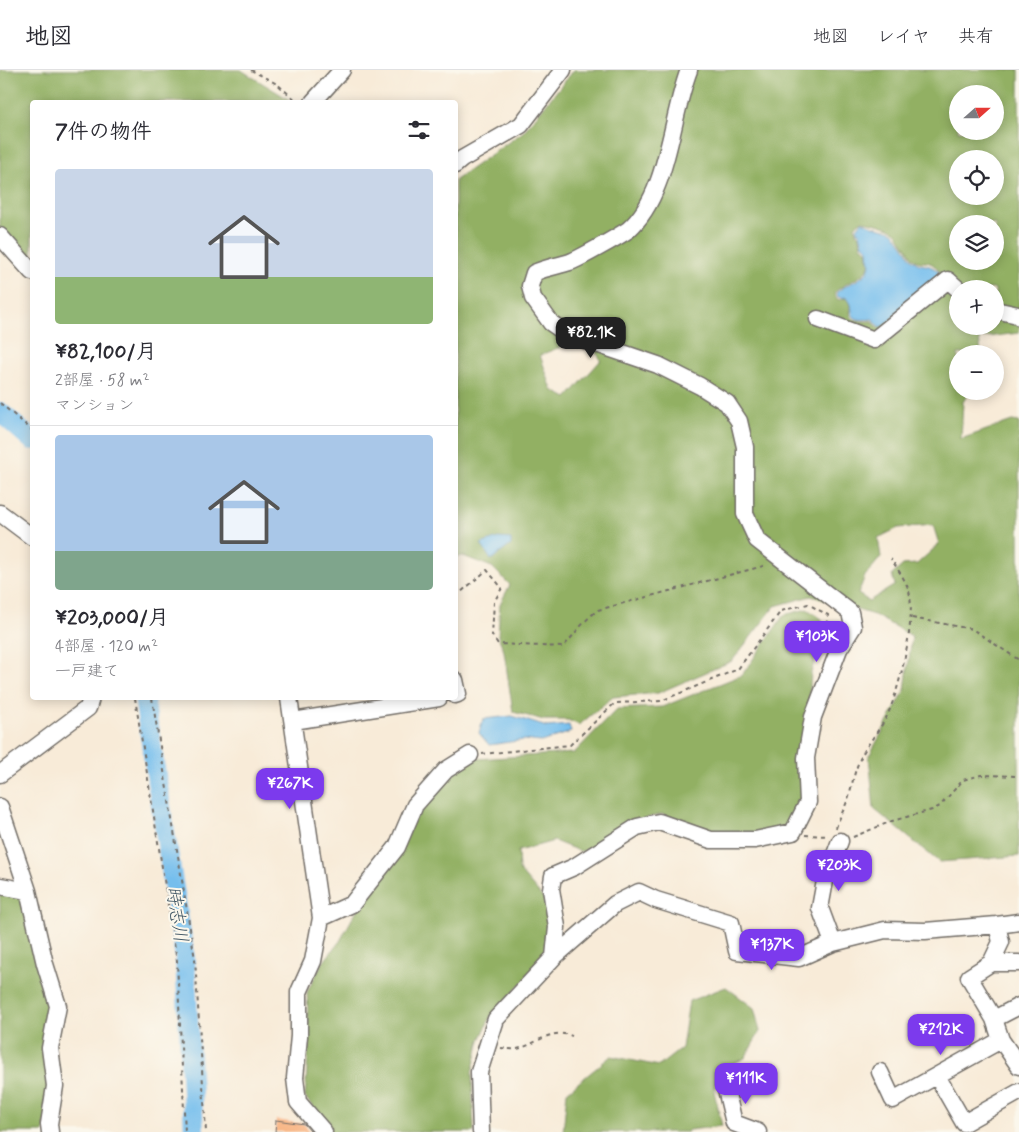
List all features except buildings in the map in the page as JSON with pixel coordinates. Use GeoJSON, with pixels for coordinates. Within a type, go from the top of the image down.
{"type":"FeatureCollection","features":[{"type":"Feature","properties":{"kind":"street"},"geometry":{"type":"LineString","coordinates":[[315,100],[342,70]]}},
{"type":"Feature","properties":{"kind":"street"},"geometry":{"type":"LineString","coordinates":[[458,162],[521,125],[563,70]]}},
{"type":"Feature","properties":{"kind":"street"},"geometry":{"type":"LineString","coordinates":[[554,957],[557,927],[551,888],[553,876],[574,867],[637,827],[659,822],[711,840],[755,840],[793,832],[808,802],[806,758],[813,717],[839,649],[853,627],[850,612],[757,540],[745,514],[745,447],[739,421],[726,403],[700,386],[658,365],[567,334],[551,323],[532,298],[530,286],[534,273],[571,261],[627,230],[646,208],[658,182],[689,70]]}},
{"type":"Feature","properties":{"kind":"street"},"geometry":{"type":"LineString","coordinates":[[0,236],[30,270]]}},
{"type":"Feature","properties":{"kind":"street"},"geometry":{"type":"LineString","coordinates":[[818,319],[874,340],[949,281]]}},
{"type":"Feature","properties":{"kind":"street"},"geometry":{"type":"LineString","coordinates":[[1004,312],[1018,315],[1019,317]]}},
{"type":"Feature","properties":{"kind":"street"},"geometry":{"type":"LineString","coordinates":[[0,513],[30,536]]}},
{"type":"Feature","properties":{"kind":"street"},"geometry":{"type":"LineString","coordinates":[[0,774],[88,708],[91,700]]}},
{"type":"Feature","properties":{"kind":"street"},"geometry":{"type":"LineString","coordinates":[[289,700],[322,918],[313,961],[299,992],[299,1036],[295,1078],[298,1102],[324,1132]]}},
{"type":"Feature","properties":{"kind":"street"},"geometry":{"type":"LineString","coordinates":[[293,721],[426,700]]}},
{"type":"Feature","properties":{"kind":"street"},"geometry":{"type":"LineString","coordinates":[[322,918],[352,904],[397,847],[414,805],[446,770],[470,755]]}},
{"type":"Feature","properties":{"kind":"street"},"geometry":{"type":"LineString","coordinates":[[0,807],[28,891],[45,964],[58,1006],[50,1048],[55,1086],[49,1124],[50,1132]]}},
{"type":"Feature","properties":{"kind":"street"},"geometry":{"type":"LineString","coordinates":[[833,943],[820,908],[825,881],[838,834]]}},
{"type":"Feature","properties":{"kind":"street"},"geometry":{"type":"LineString","coordinates":[[0,886],[28,891]]}},
{"type":"Feature","properties":{"kind":"street"},"geometry":{"type":"LineString","coordinates":[[481,1132],[479,1072],[496,1019],[554,957],[615,904],[639,892],[656,900],[731,923],[737,951],[799,958],[833,943],[885,930],[925,931],[1019,922]]}},
{"type":"Feature","properties":{"kind":"street"},"geometry":{"type":"LineString","coordinates":[[997,925],[1001,942],[991,963],[969,978],[994,1019],[1001,1040],[1019,1066]]}},
{"type":"Feature","properties":{"kind":"street"},"geometry":{"type":"LineString","coordinates":[[991,963],[1019,963]]}},
{"type":"Feature","properties":{"kind":"street"},"geometry":{"type":"LineString","coordinates":[[994,1019],[1019,1006]]}},
{"type":"Feature","properties":{"kind":"street"},"geometry":{"type":"LineString","coordinates":[[880,1072],[893,1100],[1001,1040]]}},
{"type":"Feature","properties":{"kind":"street"},"geometry":{"type":"LineString","coordinates":[[937,1076],[964,1122],[1019,1092]]}},
{"type":"Feature","properties":{"kind":"street"},"geometry":{"type":"LineString","coordinates":[[725,1085],[734,1123],[758,1132]]}},
{"type":"Feature","properties":{"kind":"path"},"geometry":{"type":"LineString","coordinates":[[250,70],[277,84],[296,100]]}},
{"type":"Feature","properties":{"kind":"path"},"geometry":{"type":"LineString","coordinates":[[0,403],[30,428]]}},
{"type":"Feature","properties":{"kind":"path"},"geometry":{"type":"LineString","coordinates":[[838,834],[840,814],[846,805],[853,774],[863,753],[892,706],[912,618],[909,590],[891,559]]}},
{"type":"Feature","properties":{"kind":"path"},"geometry":{"type":"LineString","coordinates":[[458,594],[487,570],[502,588],[494,602],[492,635],[498,644],[563,647],[576,633],[585,619],[598,610],[784,561]]}},
{"type":"Feature","properties":{"kind":"path"},"geometry":{"type":"LineString","coordinates":[[470,755],[570,745],[615,703],[661,702],[738,669],[781,611],[808,604],[828,615],[825,645]]}},
{"type":"Feature","properties":{"kind":"path"},"geometry":{"type":"LineString","coordinates":[[912,618],[972,629],[1019,660]]}},
{"type":"Feature","properties":{"kind":"path"},"geometry":{"type":"LineString","coordinates":[[135,700],[177,961],[185,1132]]}},
{"type":"Feature","properties":{"kind":"path"},"geometry":{"type":"LineString","coordinates":[[152,700],[195,959],[206,1132]]}},
{"type":"Feature","properties":{"kind":"path"},"geometry":{"type":"LineString","coordinates":[[793,832],[808,836],[835,837],[838,834],[932,810],[940,806],[963,780],[981,775],[1019,776]]}},
{"type":"Feature","properties":{"kind":"path"},"geometry":{"type":"LineString","coordinates":[[487,1044],[511,1049],[520,1048],[549,1035],[564,1033],[572,1036]]}},
{"type":"Feature","properties":{"kind":"green space"},"geometry":{"type":"Polygon","coordinates":[[[0,70],[241,70],[290,100],[30,100],[30,263],[0,229],[0,70]]]}},
{"type":"Feature","properties":{"kind":"green space"},"geometry":{"type":"Polygon","coordinates":[[[574,70],[1019,70],[1019,333],[1004,335],[1004,280],[949,280],[949,335],[1003,335],[979,338],[980,345],[949,345],[949,400],[964,400],[961,439],[1012,421],[1019,422],[1019,856],[939,862],[874,809],[869,756],[905,690],[912,636],[874,615],[811,596],[775,606],[732,661],[658,693],[613,697],[579,725],[568,720],[544,720],[513,712],[504,651],[498,636],[500,604],[510,585],[492,567],[463,556],[458,557],[458,178],[523,132],[574,70]],[[862,221],[855,227],[856,233],[860,236],[861,246],[868,251],[869,266],[863,274],[834,293],[837,299],[845,298],[855,320],[872,321],[878,328],[940,277],[939,270],[928,262],[913,259],[898,234],[892,229],[862,221]],[[586,337],[540,355],[552,390],[567,398],[601,360],[586,337]],[[933,525],[898,528],[878,538],[881,557],[865,576],[858,594],[869,601],[895,585],[892,575],[903,565],[917,564],[939,544],[933,525]]]}},
{"type":"Feature","properties":{"kind":"green space"},"geometry":{"type":"Polygon","coordinates":[[[807,609],[822,619],[821,636],[811,673],[802,800],[791,825],[757,834],[712,832],[662,814],[636,821],[582,852],[554,841],[518,851],[519,870],[548,904],[549,954],[491,1016],[480,1040],[472,1073],[474,1132],[332,1132],[305,1097],[309,1041],[307,992],[321,965],[340,941],[359,906],[422,808],[455,772],[476,759],[574,753],[617,709],[662,707],[742,675],[784,615],[807,609]]]}},
{"type":"Feature","properties":{"kind":"green space"},"geometry":{"type":"Polygon","coordinates":[[[0,893],[22,896],[52,1006],[50,1087],[44,1132],[0,1132],[0,893]]]}},
{"type":"Feature","properties":{"kind":"green space"},"geometry":{"type":"Polygon","coordinates":[[[726,987],[754,1008],[760,1031],[745,1058],[719,1070],[714,1091],[722,1126],[689,1130],[687,1132],[563,1132],[567,1092],[611,1056],[659,1066],[682,1048],[689,1001],[726,987]]]}},
{"type":"Feature","properties":{"kind":"water"},"geometry":{"type":"Polygon","coordinates":[[[862,222],[892,232],[912,260],[919,264],[931,266],[938,271],[938,276],[883,326],[879,327],[873,319],[857,319],[852,313],[849,301],[845,297],[838,297],[836,293],[864,275],[870,265],[868,249],[863,245],[860,233],[857,232],[857,228],[862,222]]]}},
{"type":"Feature","properties":{"kind":"water"},"geometry":{"type":"Polygon","coordinates":[[[498,538],[511,539],[511,545],[491,560],[481,544],[498,538]]]}},
{"type":"Feature","properties":{"kind":"water"},"geometry":{"type":"Polygon","coordinates":[[[512,716],[547,727],[569,725],[571,732],[541,742],[524,740],[489,745],[479,733],[483,719],[512,716]]]}},
{"type":"Feature","properties":{"kind":"waterway"},"geometry":{"type":"LineString","coordinates":[[512,122],[535,94]]}},
{"type":"Feature","properties":{"kind":"waterway","name":"時志川"},"geometry":{"type":"LineString","coordinates":[[0,412],[30,438]]}},
{"type":"Feature","properties":{"kind":"waterway","name":"時志川"},"geometry":{"type":"LineString","coordinates":[[144,700],[185,958],[194,1132]]}}]}
